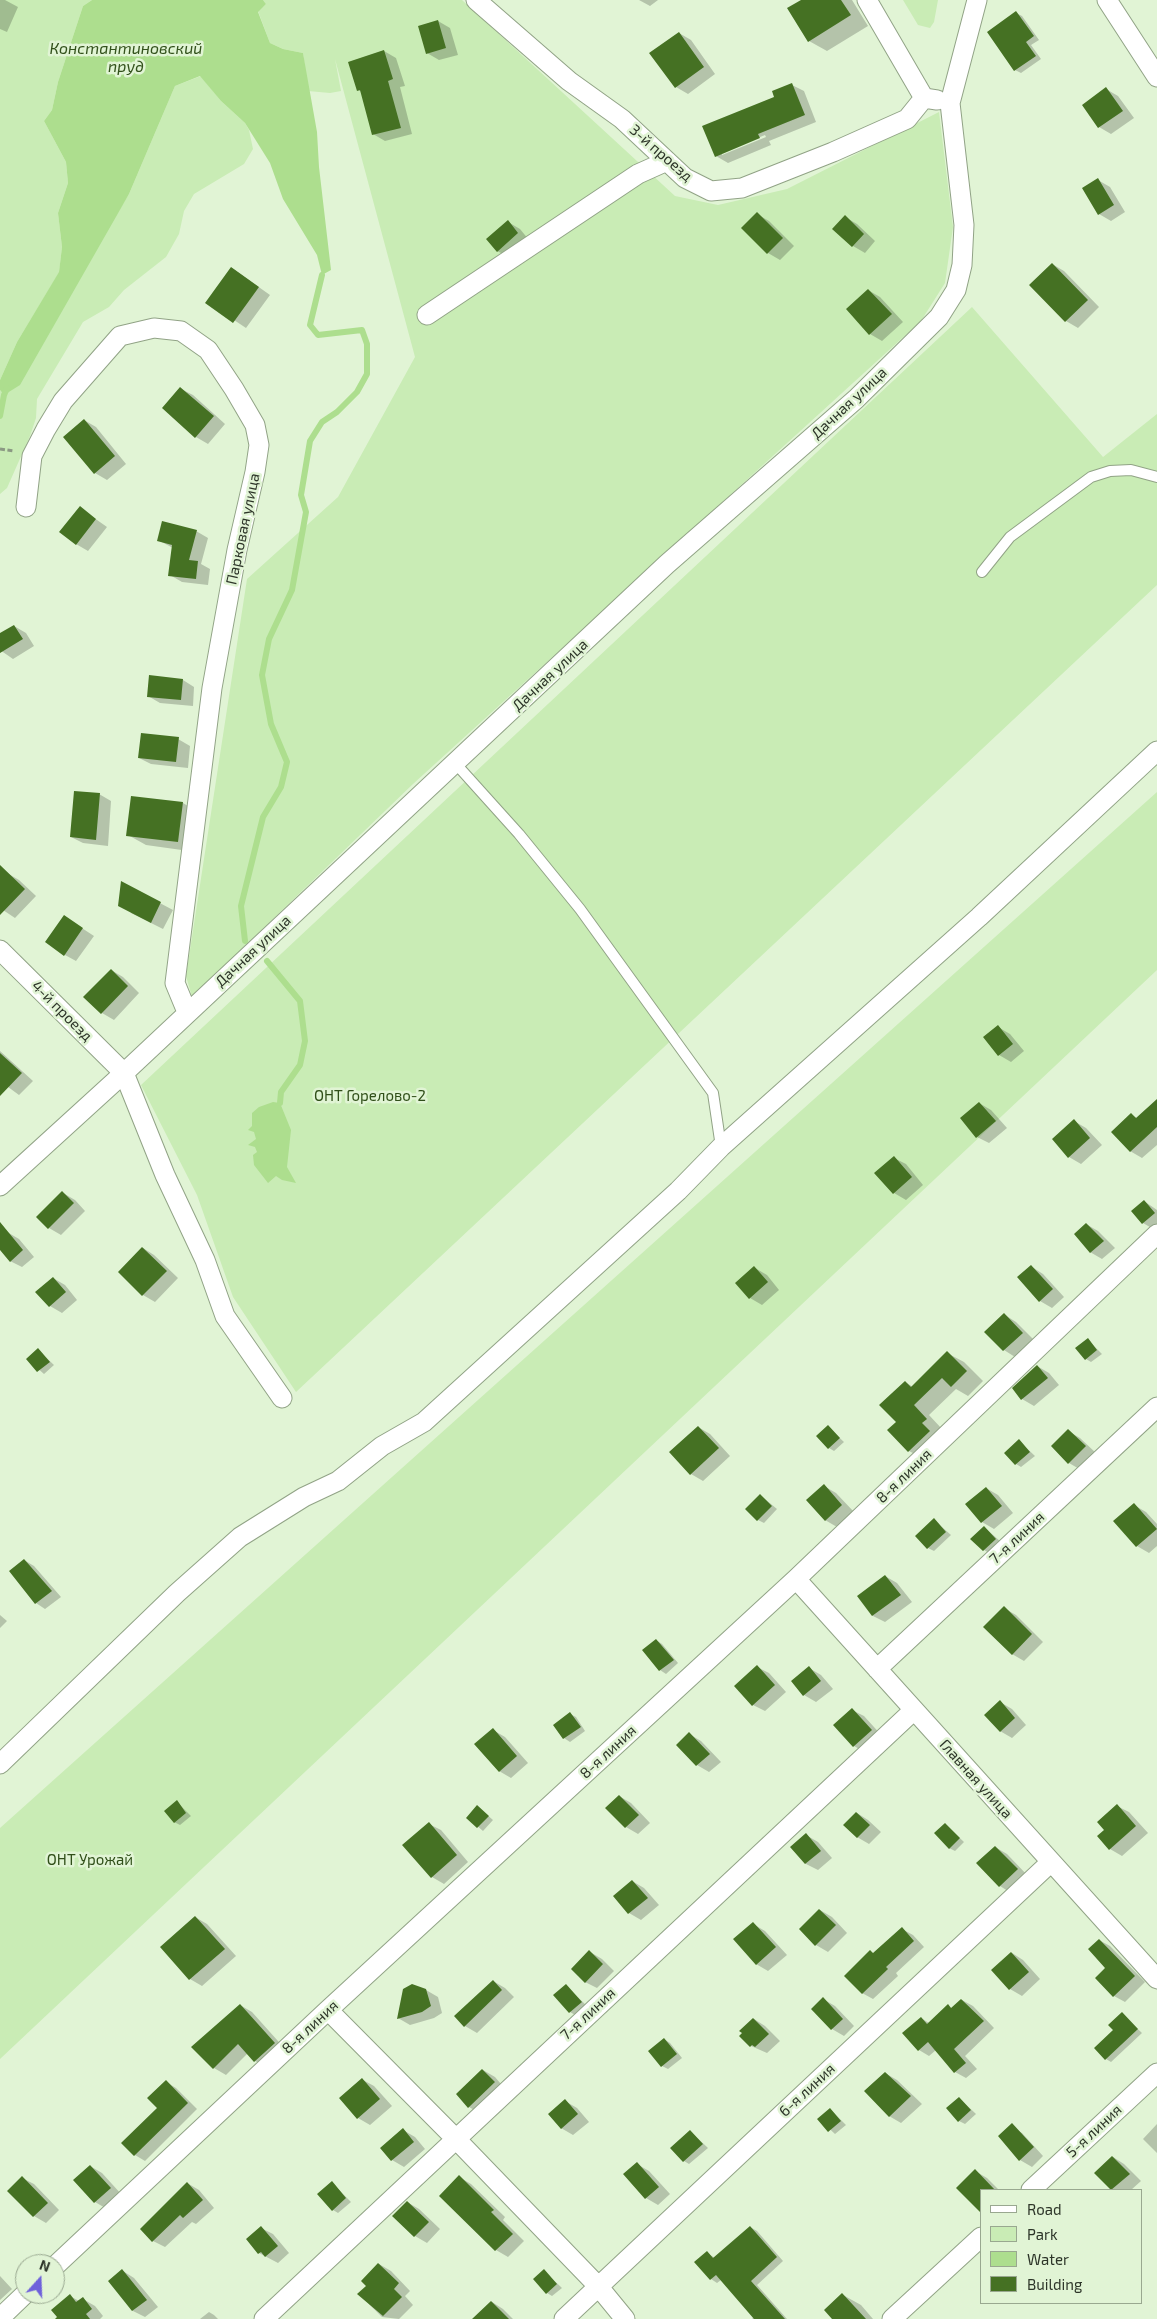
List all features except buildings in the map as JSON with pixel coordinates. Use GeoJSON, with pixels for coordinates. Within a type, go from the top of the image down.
{"type":"FeatureCollection","features":[{"type":"Feature","properties":{"kind":"street","name":"3-й проезд"},"geometry":{"type":"LineString","coordinates":[[476,0],[569,81],[622,119],[685,178],[711,191],[742,188],[907,119],[924,98]]}},
{"type":"Feature","properties":{"kind":"street"},"geometry":{"type":"LineString","coordinates":[[867,0],[924,98],[950,102]]}},
{"type":"Feature","properties":{"kind":"street","name":"Дачная улица"},"geometry":{"type":"LineString","coordinates":[[0,1186],[456,764],[667,564],[856,399],[939,317],[956,290],[962,265],[964,225],[950,102],[977,0]]}},
{"type":"Feature","properties":{"kind":"street"},"geometry":{"type":"LineString","coordinates":[[1107,0],[1157,77]]}},
{"type":"Feature","properties":{"kind":"street"},"geometry":{"type":"LineString","coordinates":[[427,316],[638,174],[667,161]]}},
{"type":"Feature","properties":{"kind":"street","name":"Парковая улица"},"geometry":{"type":"LineString","coordinates":[[26,507],[32,456],[46,429],[63,401],[120,336],[154,328],[181,331],[208,350],[234,388],[255,425],[259,445],[255,472],[237,550],[212,688],[175,983],[188,1012]]}},
{"type":"Feature","properties":{"kind":"street"},"geometry":{"type":"LineString","coordinates":[[0,1764],[177,1593],[240,1537],[304,1497],[338,1481],[382,1446],[424,1422],[671,1197],[721,1148],[979,917],[1157,751]]}},
{"type":"Feature","properties":{"kind":"street","name":"4-й проезд"},"geometry":{"type":"LineString","coordinates":[[0,950],[124,1073]]}},
{"type":"Feature","properties":{"kind":"street"},"geometry":{"type":"LineString","coordinates":[[124,1073],[165,1174],[205,1260],[225,1316],[282,1398]]}},
{"type":"Feature","properties":{"kind":"street","name":"8-я линия"},"geometry":{"type":"LineString","coordinates":[[65,2257],[328,2010],[796,1580],[1157,1234]]}},
{"type":"Feature","properties":{"kind":"street","name":"7-я линия"},"geometry":{"type":"LineString","coordinates":[[877,1669],[1157,1407]]}},
{"type":"Feature","properties":{"kind":"street","name":"Главная улица"},"geometry":{"type":"LineString","coordinates":[[796,1580],[1157,1979]]}},
{"type":"Feature","properties":{"kind":"street","name":"7-я линия"},"geometry":{"type":"LineString","coordinates":[[264,2319],[914,1710]]}},
{"type":"Feature","properties":{"kind":"street","name":"6-я линия"},"geometry":{"type":"LineString","coordinates":[[564,2319],[1051,1862]]}},
{"type":"Feature","properties":{"kind":"street"},"geometry":{"type":"LineString","coordinates":[[328,2010],[598,2286],[625,2319]]}},
{"type":"Feature","properties":{"kind":"street","name":"5-я линия"},"geometry":{"type":"LineString","coordinates":[[1032,2189],[1157,2073]]}},
{"type":"Feature","properties":{"kind":"street"},"geometry":{"type":"LineString","coordinates":[[892,2319],[980,2238]]}},
{"type":"Feature","properties":{"kind":"street"},"geometry":{"type":"LineString","coordinates":[[0,2318],[15,2304]]}},
{"type":"Feature","properties":{"kind":"lane"},"geometry":{"type":"LineString","coordinates":[[982,572],[1010,537],[1091,477],[1110,471],[1131,470],[1157,477]]}},
{"type":"Feature","properties":{"kind":"lane"},"geometry":{"type":"LineString","coordinates":[[456,764],[519,834],[580,909],[713,1094],[721,1148]]}},
{"type":"Feature","properties":{"kind":"green space"},"geometry":{"type":"Polygon","coordinates":[[[0,0],[92,0],[83,6],[58,82],[52,110],[44,121],[66,162],[68,183],[58,213],[62,247],[59,273],[17,342],[0,380],[0,0]]]}},
{"type":"Feature","properties":{"kind":"green space"},"geometry":{"type":"Polygon","coordinates":[[[263,0],[462,0],[675,196],[718,205],[787,189],[939,112],[953,227],[945,283],[921,321],[413,784],[192,997],[186,976],[247,579],[338,497],[415,357],[335,59],[341,91],[330,93],[308,91],[303,53],[283,49],[270,43],[258,11],[266,4],[263,0]]]}},
{"type":"Feature","properties":{"kind":"green space"},"geometry":{"type":"Polygon","coordinates":[[[903,0],[938,0],[934,22],[930,28],[918,25],[903,0]]]}},
{"type":"Feature","properties":{"kind":"green space"},"geometry":{"type":"Polygon","coordinates":[[[201,76],[221,101],[245,123],[249,130],[253,149],[244,164],[194,194],[184,211],[179,234],[166,257],[124,290],[109,307],[83,322],[37,399],[36,418],[30,436],[7,488],[0,494],[0,390],[4,395],[129,194],[175,86],[201,76]]]}},
{"type":"Feature","properties":{"kind":"green space","name":"ОНТ Горелово-2"},"geometry":{"type":"Polygon","coordinates":[[[972,307],[1103,457],[1157,414],[1157,585],[296,1392],[233,1297],[197,1195],[141,1085],[972,307]]]}},
{"type":"Feature","properties":{"kind":"green space","name":"ОНТ Урожай"},"geometry":{"type":"Polygon","coordinates":[[[1157,792],[1157,970],[0,2059],[0,1828],[1157,792]]]}},
{"type":"Feature","properties":{"kind":"water","name":"Константиновский пруд"},"geometry":{"type":"Polygon","coordinates":[[[92,0],[263,0],[266,4],[258,12],[270,43],[283,49],[303,53],[317,132],[319,167],[331,270],[322,275],[317,255],[283,199],[270,163],[245,123],[221,101],[200,76],[175,86],[129,194],[20,385],[4,395],[0,390],[0,380],[17,342],[59,272],[62,247],[58,213],[68,183],[66,162],[44,121],[52,110],[58,82],[83,6],[92,0]]]}},
{"type":"Feature","properties":{"kind":"water"},"geometry":{"type":"Polygon","coordinates":[[[273,1102],[280,1103],[291,1130],[287,1167],[296,1183],[282,1180],[276,1176],[268,1183],[254,1165],[253,1155],[257,1152],[255,1147],[248,1145],[256,1139],[254,1132],[248,1130],[252,1126],[252,1113],[259,1107],[273,1102]]]}},
{"type":"Feature","properties":{"kind":"waterway"},"geometry":{"type":"LineString","coordinates":[[245,941],[241,906],[263,817],[281,787],[287,762],[271,724],[262,675],[269,639],[292,590],[306,512],[301,495],[310,441],[322,422],[337,412],[357,392],[367,374],[367,344],[362,330],[318,335],[310,325],[322,275]]}},
{"type":"Feature","properties":{"kind":"waterway"},"geometry":{"type":"LineString","coordinates":[[0,416],[7,388]]}},
{"type":"Feature","properties":{"kind":"waterway"},"geometry":{"type":"LineString","coordinates":[[267,961],[300,1001],[305,1041],[300,1065],[281,1092],[280,1103]]}}]}
